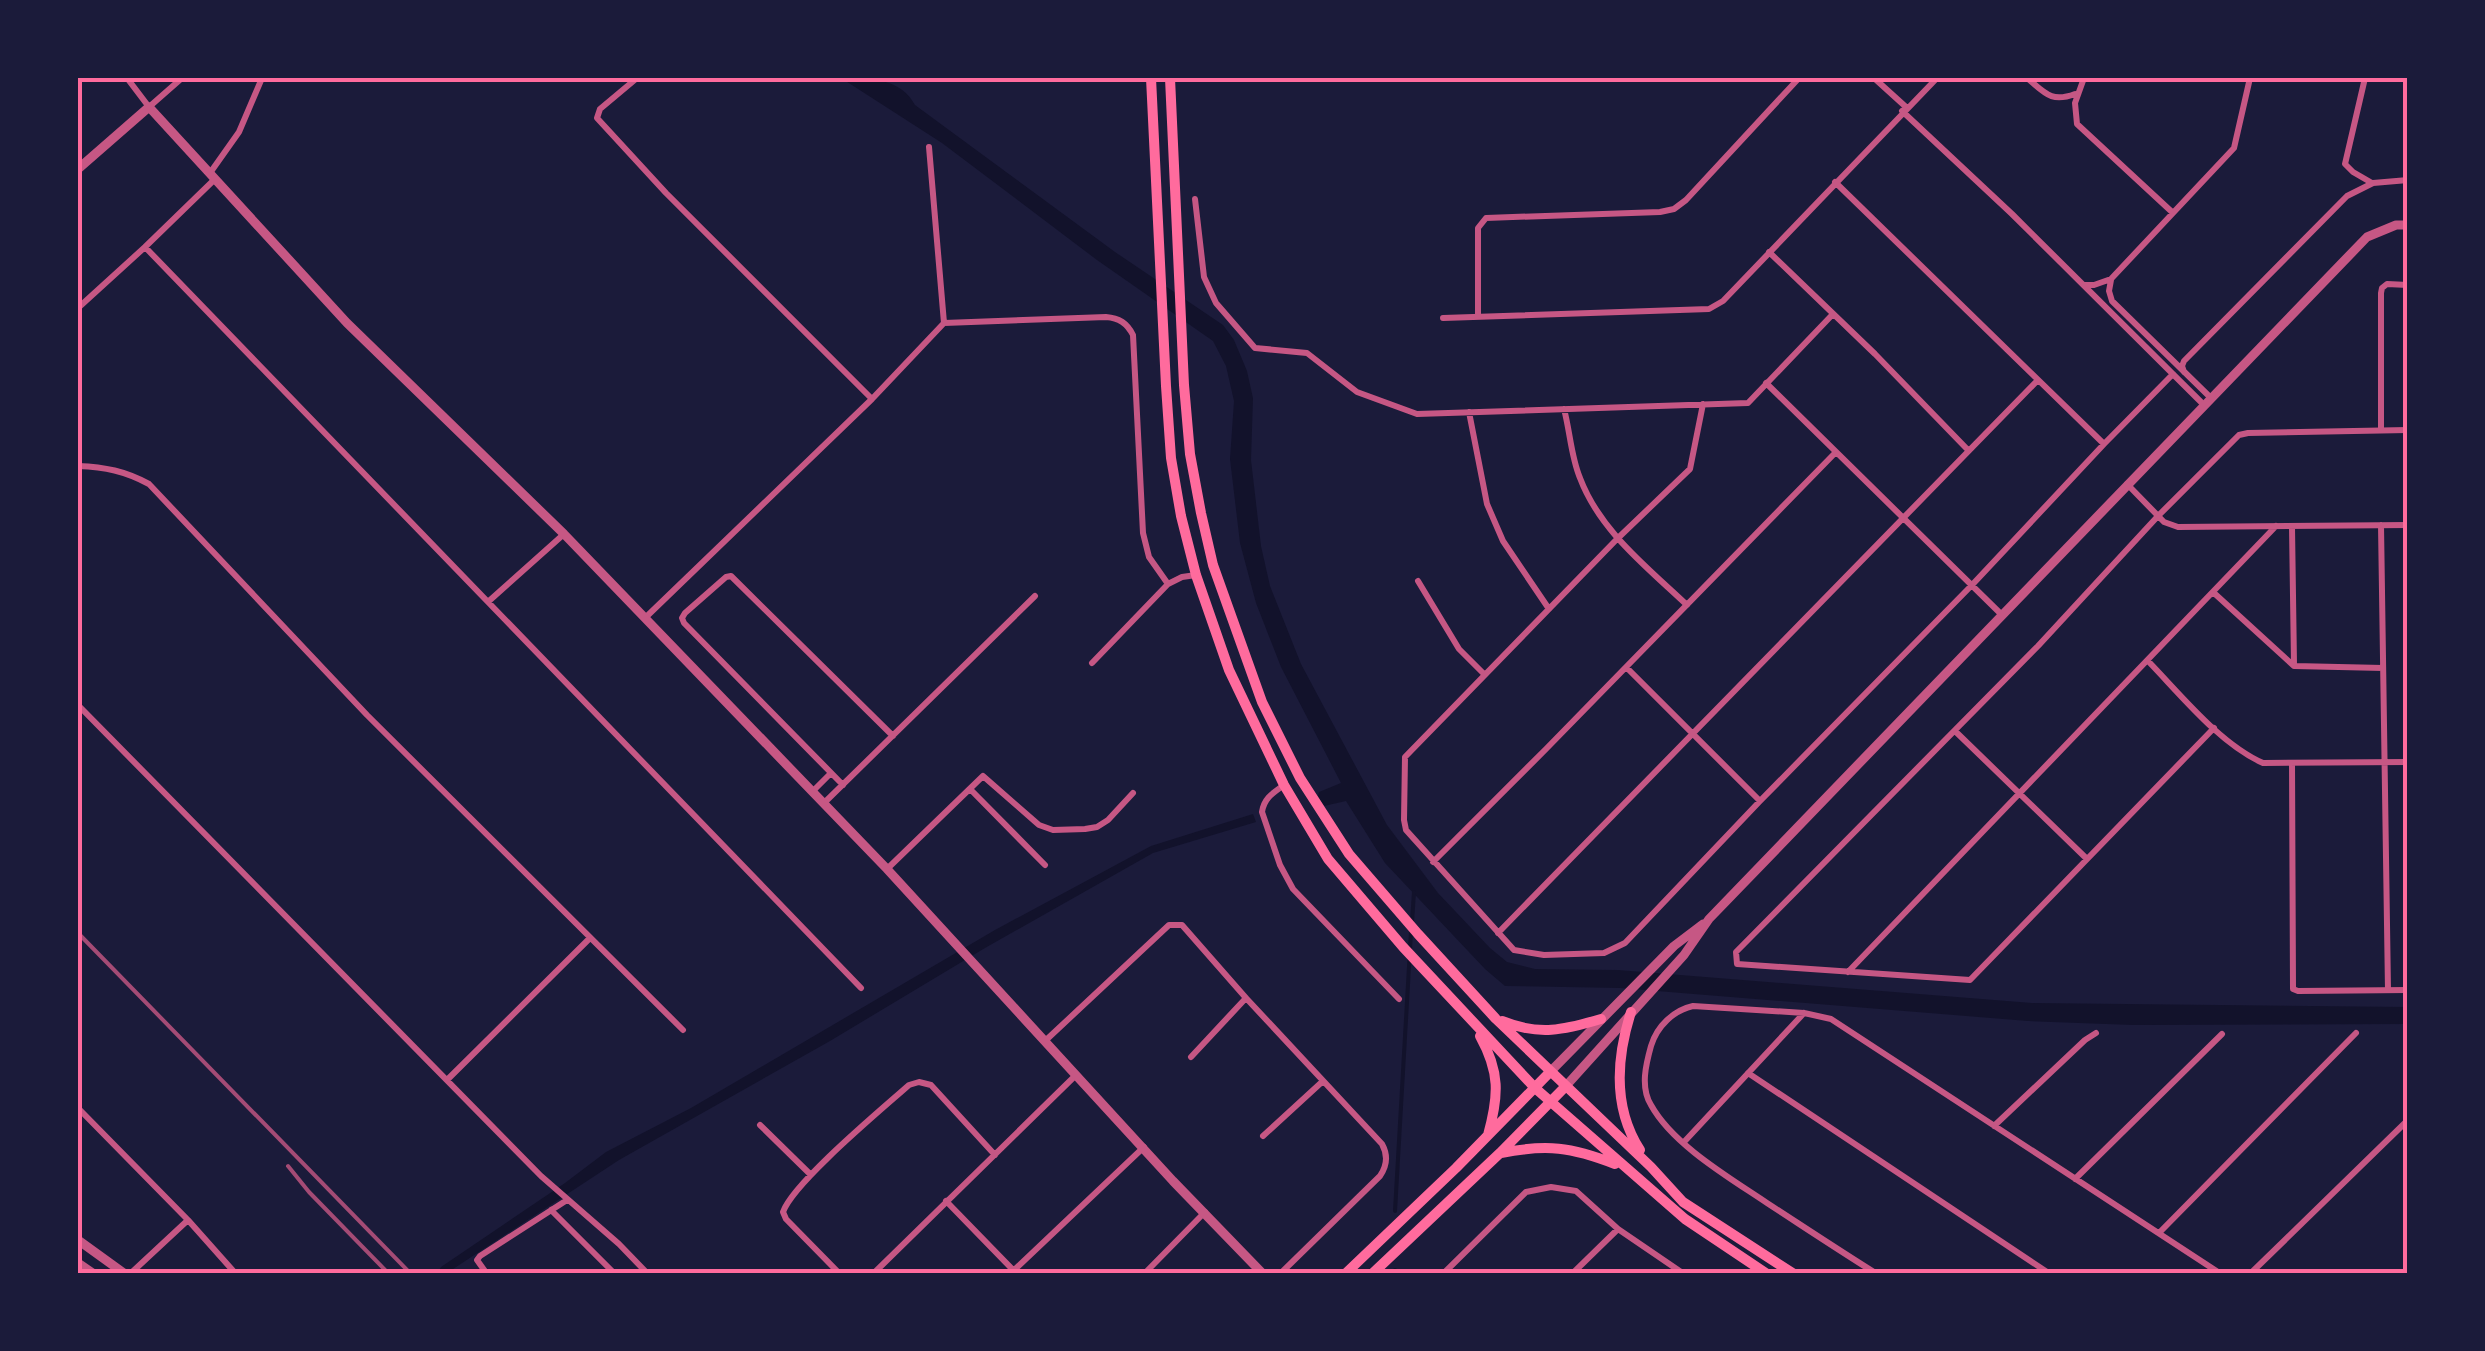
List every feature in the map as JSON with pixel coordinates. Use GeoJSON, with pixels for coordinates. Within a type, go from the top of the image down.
{"type":"FeatureCollection","features":[{"type":"Feature","properties":{"kind":"main road"},"geometry":{"type":"LineString","coordinates":[[1151,78],[1166,386],[1180,516],[1229,670],[1284,785],[1328,859],[1403,947],[1534,1088],[1685,1219],[1766,1274]]}},
{"type":"Feature","properties":{"kind":"main road"},"geometry":{"type":"LineString","coordinates":[[1170,78],[1190,454],[1213,565],[1262,702],[1300,778],[1349,854],[1496,1019],[1684,1202],[1794,1274]]}},
{"type":"Feature","properties":{"kind":"main road"},"geometry":{"type":"LineString","coordinates":[[1634,1010],[1621,1048],[1620,1090],[1628,1128],[1651,1167]]}},
{"type":"Feature","properties":{"kind":"main road"},"geometry":{"type":"LineString","coordinates":[[1496,1019],[1522,1030],[1539,1031],[1566,1029],[1601,1019]]}},
{"type":"Feature","properties":{"kind":"main road"},"geometry":{"type":"LineString","coordinates":[[1474,1025],[1496,1075],[1488,1136]]}},
{"type":"Feature","properties":{"kind":"main road"},"geometry":{"type":"LineString","coordinates":[[1345,1274],[1550,1072]]}},
{"type":"Feature","properties":{"kind":"main road"},"geometry":{"type":"LineString","coordinates":[[1372,1274],[1565,1087]]}},
{"type":"Feature","properties":{"kind":"main road"},"geometry":{"type":"LineString","coordinates":[[1500,1153],[1545,1147],[1579,1150],[1621,1166]]}},
{"type":"Feature","properties":{"kind":"street"},"geometry":{"type":"LineString","coordinates":[[127,78],[347,323],[564,534],[888,868],[1263,1274]]}},
{"type":"Feature","properties":{"kind":"street"},"geometry":{"type":"LineString","coordinates":[[78,169],[182,78]]}},
{"type":"Feature","properties":{"kind":"street"},"geometry":{"type":"LineString","coordinates":[[78,308],[146,247],[213,176],[240,132],[262,78]]}},
{"type":"Feature","properties":{"kind":"street"},"geometry":{"type":"LineString","coordinates":[[638,78],[600,110],[597,118],[872,400]]}},
{"type":"Feature","properties":{"kind":"street"},"geometry":{"type":"LineString","coordinates":[[1478,317],[1478,228],[1486,218],[1674,209],[1799,78]]}},
{"type":"Feature","properties":{"kind":"street"},"geometry":{"type":"LineString","coordinates":[[1874,78],[2173,374],[2209,402]]}},
{"type":"Feature","properties":{"kind":"street"},"geometry":{"type":"LineString","coordinates":[[1442,318],[1709,309],[1723,301],[1937,78]]}},
{"type":"Feature","properties":{"kind":"street"},"geometry":{"type":"LineString","coordinates":[[2027,78],[2052,98],[2076,94]]}},
{"type":"Feature","properties":{"kind":"street"},"geometry":{"type":"LineString","coordinates":[[2084,78],[2076,94],[2074,114],[2078,124],[2172,212]]}},
{"type":"Feature","properties":{"kind":"street"},"geometry":{"type":"LineString","coordinates":[[2083,285],[2094,286],[2112,279],[2234,148],[2250,78]]}},
{"type":"Feature","properties":{"kind":"street"},"geometry":{"type":"LineString","coordinates":[[2365,78],[2346,164],[2373,183]]}},
{"type":"Feature","properties":{"kind":"street"},"geometry":{"type":"LineString","coordinates":[[929,146],[944,323]]}},
{"type":"Feature","properties":{"kind":"street"},"geometry":{"type":"LineString","coordinates":[[2184,372],[2184,361],[2337,205],[2373,183],[2408,180]]}},
{"type":"Feature","properties":{"kind":"street"},"geometry":{"type":"LineString","coordinates":[[1835,182],[2104,444]]}},
{"type":"Feature","properties":{"kind":"street"},"geometry":{"type":"LineString","coordinates":[[1194,199],[1204,277],[1216,302],[1255,348],[1306,353],[1357,392],[1417,414],[1748,402],[1833,314]]}},
{"type":"Feature","properties":{"kind":"street"},"geometry":{"type":"LineString","coordinates":[[1565,1087],[1684,955],[1709,920],[2367,237],[2408,224]]}},
{"type":"Feature","properties":{"kind":"street"},"geometry":{"type":"LineString","coordinates":[[146,247],[861,988]]}},
{"type":"Feature","properties":{"kind":"street"},"geometry":{"type":"LineString","coordinates":[[1769,252],[1968,450]]}},
{"type":"Feature","properties":{"kind":"street"},"geometry":{"type":"LineString","coordinates":[[2112,279],[2110,294],[2116,306],[2209,402]]}},
{"type":"Feature","properties":{"kind":"street"},"geometry":{"type":"LineString","coordinates":[[2381,430],[2381,293],[2387,284],[2408,284]]}},
{"type":"Feature","properties":{"kind":"street"},"geometry":{"type":"LineString","coordinates":[[645,618],[872,400],[944,323],[1106,317],[1130,328],[1143,533],[1149,557],[1168,584]]}},
{"type":"Feature","properties":{"kind":"street"},"geometry":{"type":"LineString","coordinates":[[1703,404],[1690,469],[1405,757],[1406,830],[1514,950],[1544,955],[1604,953],[1625,942],[2173,374]]}},
{"type":"Feature","properties":{"kind":"street"},"geometry":{"type":"LineString","coordinates":[[1498,933],[2037,381]]}},
{"type":"Feature","properties":{"kind":"street"},"geometry":{"type":"LineString","coordinates":[[1766,384],[2002,615]]}},
{"type":"Feature","properties":{"kind":"street"},"geometry":{"type":"LineString","coordinates":[[1564,409],[1584,489],[1617,539],[1686,605]]}},
{"type":"Feature","properties":{"kind":"street"},"geometry":{"type":"LineString","coordinates":[[1469,412],[1486,504],[1503,541],[1549,609]]}},
{"type":"Feature","properties":{"kind":"street"},"geometry":{"type":"LineString","coordinates":[[2214,728],[1966,981],[1737,964],[1736,952],[2239,436],[2248,432],[2408,430]]}},
{"type":"Feature","properties":{"kind":"street"},"geometry":{"type":"LineString","coordinates":[[1433,862],[1836,452]]}},
{"type":"Feature","properties":{"kind":"street"},"geometry":{"type":"LineString","coordinates":[[78,466],[108,467],[149,484],[367,716],[683,1030]]}},
{"type":"Feature","properties":{"kind":"street"},"geometry":{"type":"LineString","coordinates":[[2127,484],[2164,522],[2178,527],[2408,525]]}},
{"type":"Feature","properties":{"kind":"street"},"geometry":{"type":"LineString","coordinates":[[2381,525],[2388,990]]}},
{"type":"Feature","properties":{"kind":"street"},"geometry":{"type":"LineString","coordinates":[[1847,972],[2276,526]]}},
{"type":"Feature","properties":{"kind":"street"},"geometry":{"type":"LineString","coordinates":[[2292,526],[2294,666]]}},
{"type":"Feature","properties":{"kind":"street"},"geometry":{"type":"LineString","coordinates":[[488,602],[564,534]]}},
{"type":"Feature","properties":{"kind":"street"},"geometry":{"type":"LineString","coordinates":[[843,785],[684,623],[685,613],[726,576],[736,579],[892,736]]}},
{"type":"Feature","properties":{"kind":"street"},"geometry":{"type":"LineString","coordinates":[[1092,663],[1168,584],[1196,576]]}},
{"type":"Feature","properties":{"kind":"street"},"geometry":{"type":"LineString","coordinates":[[1418,581],[1459,649],[1484,675]]}},
{"type":"Feature","properties":{"kind":"street"},"geometry":{"type":"LineString","coordinates":[[2214,593],[2294,666],[2383,668]]}},
{"type":"Feature","properties":{"kind":"street"},"geometry":{"type":"LineString","coordinates":[[823,804],[1035,596]]}},
{"type":"Feature","properties":{"kind":"street"},"geometry":{"type":"LineString","coordinates":[[2148,661],[2214,728],[2249,757],[2263,763],[2408,762]]}},
{"type":"Feature","properties":{"kind":"street"},"geometry":{"type":"LineString","coordinates":[[1626,667],[1760,801]]}},
{"type":"Feature","properties":{"kind":"street"},"geometry":{"type":"LineString","coordinates":[[78,705],[541,1176],[648,1274]]}},
{"type":"Feature","properties":{"kind":"street"},"geometry":{"type":"LineString","coordinates":[[1955,731],[2087,858]]}},
{"type":"Feature","properties":{"kind":"street"},"geometry":{"type":"LineString","coordinates":[[2292,763],[2292,989],[2408,990]]}},
{"type":"Feature","properties":{"kind":"street"},"geometry":{"type":"LineString","coordinates":[[812,792],[832,773]]}},
{"type":"Feature","properties":{"kind":"street"},"geometry":{"type":"LineString","coordinates":[[888,868],[983,776],[1038,825],[1052,830],[1097,827],[1133,793]]}},
{"type":"Feature","properties":{"kind":"street"},"geometry":{"type":"LineString","coordinates":[[1284,785],[1263,803],[1262,812],[1284,874],[1399,1000]]}},
{"type":"Feature","properties":{"kind":"street"},"geometry":{"type":"LineString","coordinates":[[970,788],[1045,864]]}},
{"type":"Feature","properties":{"kind":"street"},"geometry":{"type":"LineString","coordinates":[[1550,1072],[1674,946],[1709,920]]}},
{"type":"Feature","properties":{"kind":"street"},"geometry":{"type":"LineString","coordinates":[[1046,1041],[1169,925],[1182,925],[1382,1144],[1386,1154],[1384,1170],[1280,1274]]}},
{"type":"Feature","properties":{"kind":"street"},"geometry":{"type":"LineString","coordinates":[[447,1080],[590,938]]}},
{"type":"Feature","properties":{"kind":"street"},"geometry":{"type":"LineString","coordinates":[[1191,1057],[1246,998]]}},
{"type":"Feature","properties":{"kind":"street"},"geometry":{"type":"LineString","coordinates":[[1877,1274],[1707,1163],[1668,1128],[1651,1106],[1646,1094],[1646,1063],[1653,1038],[1681,1009],[1693,1006],[1804,1013],[1830,1019],[2221,1274]]}},
{"type":"Feature","properties":{"kind":"street"},"geometry":{"type":"LineString","coordinates":[[1684,1142],[1804,1013]]}},
{"type":"Feature","properties":{"kind":"street"},"geometry":{"type":"LineString","coordinates":[[1994,1126],[2096,1033]]}},
{"type":"Feature","properties":{"kind":"street"},"geometry":{"type":"LineString","coordinates":[[2075,1178],[2222,1034]]}},
{"type":"Feature","properties":{"kind":"street"},"geometry":{"type":"LineString","coordinates":[[2159,1233],[2356,1034]]}},
{"type":"Feature","properties":{"kind":"street"},"geometry":{"type":"LineString","coordinates":[[1748,1073],[2050,1274]]}},
{"type":"Feature","properties":{"kind":"street"},"geometry":{"type":"LineString","coordinates":[[873,1274],[1077,1075]]}},
{"type":"Feature","properties":{"kind":"street"},"geometry":{"type":"LineString","coordinates":[[1264,1136],[1323,1081]]}},
{"type":"Feature","properties":{"kind":"street"},"geometry":{"type":"LineString","coordinates":[[840,1274],[783,1212],[811,1175],[908,1084],[930,1085],[995,1155]]}},
{"type":"Feature","properties":{"kind":"street"},"geometry":{"type":"LineString","coordinates":[[78,1108],[236,1274]]}},
{"type":"Feature","properties":{"kind":"street"},"geometry":{"type":"LineString","coordinates":[[2250,1274],[2408,1120]]}},
{"type":"Feature","properties":{"kind":"street"},"geometry":{"type":"LineString","coordinates":[[760,1126],[811,1175]]}},
{"type":"Feature","properties":{"kind":"street"},"geometry":{"type":"LineString","coordinates":[[946,1201],[1013,1272],[1144,1147]]}},
{"type":"Feature","properties":{"kind":"street"},"geometry":{"type":"LineString","coordinates":[[1442,1274],[1526,1192],[1551,1186],[1576,1191],[1618,1229],[1684,1274]]}},
{"type":"Feature","properties":{"kind":"street"},"geometry":{"type":"LineString","coordinates":[[487,1274],[478,1265],[480,1256],[566,1199]]}},
{"type":"Feature","properties":{"kind":"street"},"geometry":{"type":"LineString","coordinates":[[552,1210],[614,1274]]}},
{"type":"Feature","properties":{"kind":"street"},"geometry":{"type":"LineString","coordinates":[[1144,1274],[1205,1212]]}},
{"type":"Feature","properties":{"kind":"street"},"geometry":{"type":"LineString","coordinates":[[78,1240],[128,1274],[188,1220]]}},
{"type":"Feature","properties":{"kind":"street"},"geometry":{"type":"LineString","coordinates":[[1572,1274],[1618,1229]]}},
{"type":"Feature","properties":{"kind":"street"},"geometry":{"type":"LineString","coordinates":[[78,1264],[94,1274]]}},
{"type":"Feature","properties":{"kind":"shaded area"},"geometry":{"type":"Polygon","coordinates":[[[841,78],[882,81],[901,89],[915,105],[1115,252],[1223,325],[1247,371],[1253,398],[1251,460],[1261,546],[1270,586],[1301,664],[1387,825],[1438,893],[1507,962],[1535,969],[1618,970],[2032,1003],[2407,1007],[2407,1024],[2133,1025],[2028,1021],[1620,988],[1505,986],[1385,863],[1346,801],[1324,806],[1318,796],[1341,783],[1281,667],[1256,603],[1240,543],[1230,459],[1234,401],[1226,366],[1213,341],[1097,260],[942,143],[841,78]]]}},
{"type":"Feature","properties":{"kind":"shaded area"},"geometry":{"type":"Polygon","coordinates":[[[1253,814],[1256,822],[1153,853],[619,1160],[447,1273],[437,1274],[441,1267],[606,1152],[691,1108],[995,930],[1151,846],[1253,814]]]}},
{"type":"Feature","properties":{"kind":"waterway"},"geometry":{"type":"LineString","coordinates":[[1412,922],[1414,892]]}},
{"type":"Feature","properties":{"kind":"waterway"},"geometry":{"type":"LineString","coordinates":[[1395,1211],[1411,932]]}},
{"type":"Feature","properties":{"kind":"railway"},"geometry":{"type":"LineString","coordinates":[[78,933],[411,1274]]}},
{"type":"Feature","properties":{"kind":"railway"},"geometry":{"type":"LineString","coordinates":[[288,1166],[389,1274]]}}]}
